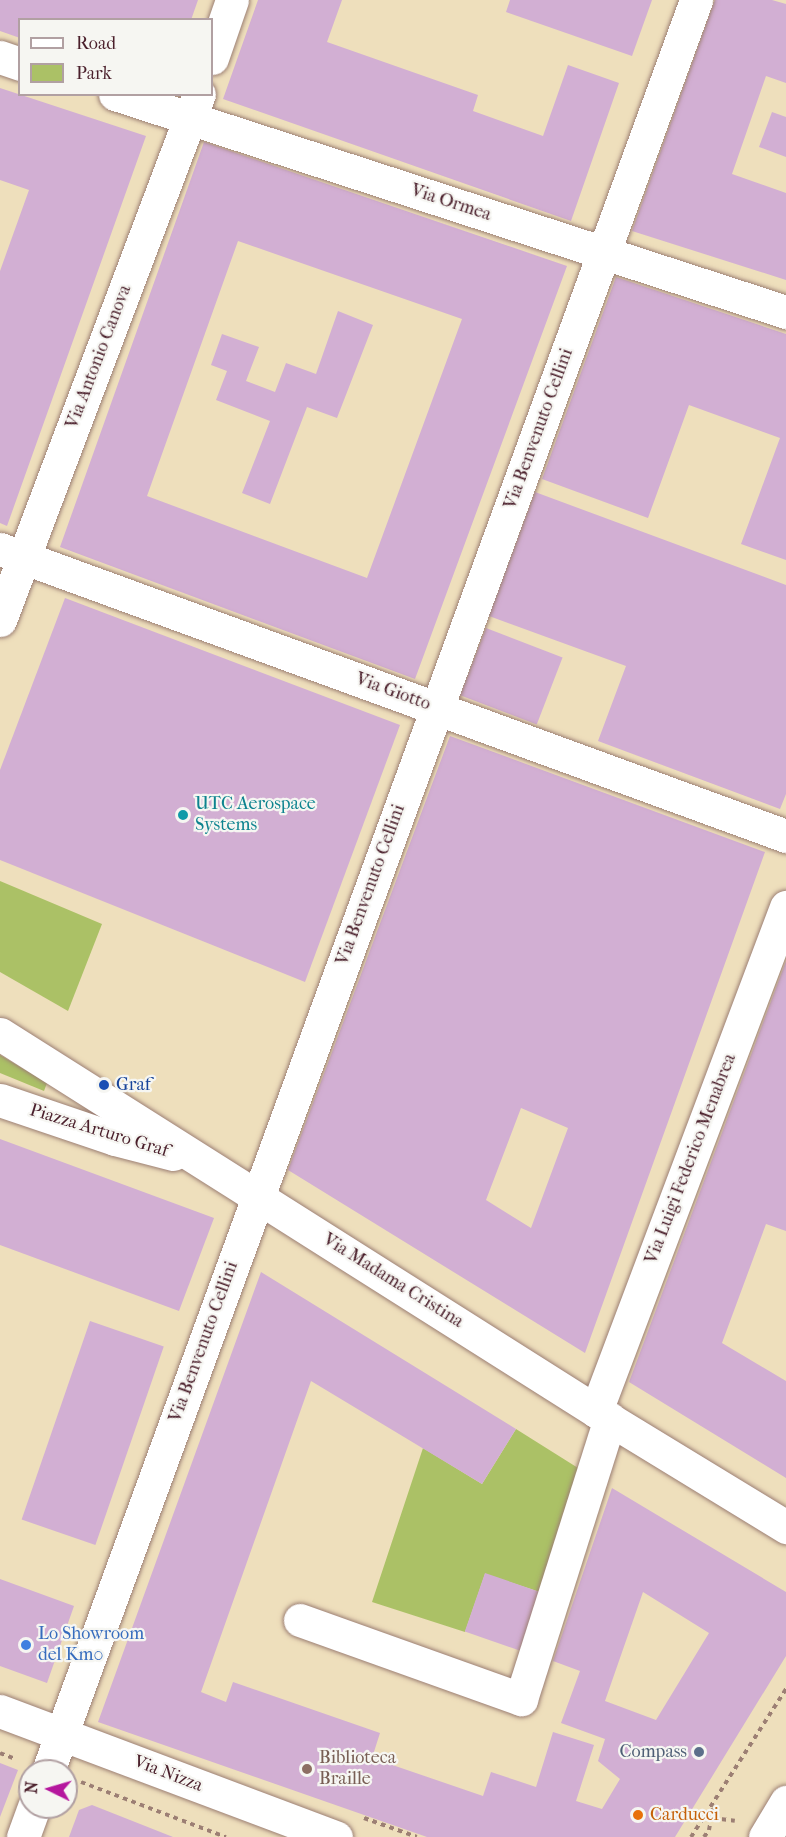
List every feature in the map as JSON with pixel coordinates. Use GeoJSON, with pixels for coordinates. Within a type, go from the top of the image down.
{"type":"FeatureCollection","features":[{"type":"Feature","properties":{"kind":"street"},"geometry":{"type":"LineString","coordinates":[[213,55],[232,0]]}},
{"type":"Feature","properties":{"kind":"street","name":"Via Benvenuto Cellini"},"geometry":{"type":"LineString","coordinates":[[60,1759],[61,1734],[696,0]]}},
{"type":"Feature","properties":{"kind":"street"},"geometry":{"type":"LineString","coordinates":[[0,57],[18,63]]}},
{"type":"Feature","properties":{"kind":"street","name":"Via Ormea"},"geometry":{"type":"LineString","coordinates":[[127,96],[194,107],[604,252],[786,312]]}},
{"type":"Feature","properties":{"kind":"street","name":"Via Antonio Canova"},"geometry":{"type":"LineString","coordinates":[[0,620],[11,553],[194,107]]}},
{"type":"Feature","properties":{"kind":"street","name":"Via Giotto"},"geometry":{"type":"LineString","coordinates":[[11,553],[786,836]]}},
{"type":"Feature","properties":{"kind":"street","name":"Via Luigi Federico Menabrea"},"geometry":{"type":"LineString","coordinates":[[300,1620],[521,1699],[603,1415],[786,907]]}},
{"type":"Feature","properties":{"kind":"street","name":"Via Madama Cristina"},"geometry":{"type":"LineString","coordinates":[[0,1034],[603,1415],[786,1527]]}},
{"type":"Feature","properties":{"kind":"street","name":"Piazza Arturo Graf"},"geometry":{"type":"LineString","coordinates":[[0,1100],[115,1139],[199,1160]]}},
{"type":"Feature","properties":{"kind":"street","name":"Via Nizza"},"geometry":{"type":"LineString","coordinates":[[0,1712],[336,1837]]}},
{"type":"Feature","properties":{"kind":"street"},"geometry":{"type":"LineString","coordinates":[[765,1837],[786,1802]]}},
{"type":"Feature","properties":{"kind":"street"},"geometry":{"type":"LineString","coordinates":[[23,1837],[30,1819]]}},
{"type":"Feature","properties":{"kind":"path"},"geometry":{"type":"LineString","coordinates":[[691,1837],[786,1689]]}},
{"type":"Feature","properties":{"kind":"path"},"geometry":{"type":"LineString","coordinates":[[78,1782],[226,1837]]}},
{"type":"Feature","properties":{"kind":"path"},"geometry":{"type":"LineString","coordinates":[[704,1837],[709,1830],[713,1804]]}},
{"type":"Feature","properties":{"kind":"path"},"geometry":{"type":"LineString","coordinates":[[704,1817],[711,1818]]}},
{"type":"Feature","properties":{"kind":"green space"},"geometry":{"type":"Polygon","coordinates":[[[0,881],[102,924],[68,1011],[0,972],[0,881]]]}},
{"type":"Feature","properties":{"kind":"green space"},"geometry":{"type":"Polygon","coordinates":[[[0,1055],[47,1083],[44,1091],[0,1073],[0,1055]]]}},
{"type":"Feature","properties":{"kind":"green space"},"geometry":{"type":"Polygon","coordinates":[[[516,1429],[586,1473],[549,1595],[485,1574],[465,1632],[372,1602],[423,1448],[482,1484],[516,1429]]]}},
{"type":"Feature","properties":{"kind":"building"},"geometry":{"type":"Polygon","coordinates":[[[0,0],[198,0],[192,18],[18,18],[18,37],[0,31],[0,0]]]}},
{"type":"Feature","properties":{"kind":"building"},"geometry":{"type":"Polygon","coordinates":[[[258,0],[342,0],[327,42],[478,95],[473,111],[543,136],[568,65],[619,83],[571,221],[223,99],[258,0]]]}},
{"type":"Feature","properties":{"kind":"building"},"geometry":{"type":"Polygon","coordinates":[[[510,0],[652,0],[632,56],[506,12],[510,0]]]}},
{"type":"Feature","properties":{"kind":"building"},"geometry":{"type":"Polygon","coordinates":[[[715,0],[772,0],[786,4],[786,83],[766,76],[732,174],[786,193],[786,280],[632,231],[715,0]]]}},
{"type":"Feature","properties":{"kind":"building"},"geometry":{"type":"Polygon","coordinates":[[[0,88],[18,94],[18,96],[24,96],[146,136],[7,526],[0,523],[0,271],[29,190],[0,180],[0,88]]]}},
{"type":"Feature","properties":{"kind":"building"},"geometry":{"type":"Polygon","coordinates":[[[772,112],[786,117],[786,157],[759,147],[772,112]]]}},
{"type":"Feature","properties":{"kind":"building"},"geometry":{"type":"Polygon","coordinates":[[[204,142],[567,266],[415,679],[60,547],[204,142]],[[238,241],[147,496],[367,578],[462,319],[238,241]]]}},
{"type":"Feature","properties":{"kind":"building"},"geometry":{"type":"Polygon","coordinates":[[[616,277],[786,334],[786,560],[741,544],[780,438],[689,405],[648,518],[542,479],[616,277]]]}},
{"type":"Feature","properties":{"kind":"building"},"geometry":{"type":"Polygon","coordinates":[[[338,311],[373,325],[337,418],[307,407],[270,504],[242,493],[270,421],[216,400],[227,371],[211,365],[222,334],[259,347],[246,381],[275,392],[286,363],[316,374],[338,311]]]}},
{"type":"Feature","properties":{"kind":"building"},"geometry":{"type":"Polygon","coordinates":[[[535,492],[786,585],[786,794],[780,809],[598,741],[626,666],[489,616],[535,492]]]}},
{"type":"Feature","properties":{"kind":"building","name":"UTC Aerospace Systems"},"geometry":{"type":"Polygon","coordinates":[[[65,598],[400,725],[305,982],[0,860],[0,770],[65,598]]]}},
{"type":"Feature","properties":{"kind":"building"},"geometry":{"type":"Polygon","coordinates":[[[486,628],[563,657],[537,725],[460,695],[486,628]]]}},
{"type":"Feature","properties":{"kind":"building"},"geometry":{"type":"Polygon","coordinates":[[[450,736],[765,852],[585,1353],[288,1170],[450,736]],[[521,1108],[486,1200],[531,1228],[568,1128],[521,1108]]]}},
{"type":"Feature","properties":{"kind":"building"},"geometry":{"type":"Polygon","coordinates":[[[786,961],[786,1231],[766,1224],[722,1343],[786,1381],[786,1478],[629,1382],[786,961]]]}},
{"type":"Feature","properties":{"kind":"building"},"geometry":{"type":"Polygon","coordinates":[[[0,1139],[214,1218],[179,1311],[0,1245],[0,1139]]]}},
{"type":"Feature","properties":{"kind":"building"},"geometry":{"type":"Polygon","coordinates":[[[261,1272],[516,1429],[482,1484],[311,1381],[201,1692],[226,1702],[233,1682],[380,1733],[372,1758],[483,1796],[491,1772],[536,1787],[553,1732],[594,1745],[576,1801],[602,1809],[620,1779],[598,1761],[605,1739],[561,1723],[580,1671],[553,1661],[612,1488],[786,1592],[786,1656],[675,1837],[427,1837],[98,1722],[261,1272]],[[643,1592],[605,1701],[656,1720],[709,1633],[643,1592]]]}},
{"type":"Feature","properties":{"kind":"building"},"geometry":{"type":"Polygon","coordinates":[[[90,1321],[164,1346],[95,1545],[22,1520],[90,1321]]]}},
{"type":"Feature","properties":{"kind":"building"},"geometry":{"type":"Polygon","coordinates":[[[485,1573],[549,1595],[529,1654],[465,1632],[485,1573]]]}},
{"type":"Feature","properties":{"kind":"building"},"geometry":{"type":"Polygon","coordinates":[[[0,1579],[74,1606],[47,1683],[0,1666],[0,1579]]]}},
{"type":"Feature","properties":{"kind":"building"},"geometry":{"type":"Polygon","coordinates":[[[0,1763],[18,1770],[0,1817],[0,1763]]]}},
{"type":"Feature","properties":{"kind":"building"},"geometry":{"type":"Polygon","coordinates":[[[92,1805],[173,1837],[69,1837],[76,1819],[78,1819],[79,1810],[92,1805]]]}},
{"type":"Feature","properties":{"kind":"place","name":"UTC Aerospace Systems"},"geometry":{"type":"Point","coordinates":[183,815]}},
{"type":"Feature","properties":{"kind":"place","name":"Graf"},"geometry":{"type":"Point","coordinates":[104,1085]}},
{"type":"Feature","properties":{"kind":"place","name":"Lo Showroom del Km0"},"geometry":{"type":"Point","coordinates":[26,1645]}},
{"type":"Feature","properties":{"kind":"place","name":"Compass"},"geometry":{"type":"Point","coordinates":[699,1752]}},
{"type":"Feature","properties":{"kind":"place","name":"Biblioteca Braille"},"geometry":{"type":"Point","coordinates":[307,1769]}},
{"type":"Feature","properties":{"kind":"place","name":"Carducci"},"geometry":{"type":"Point","coordinates":[638,1815]}}]}
